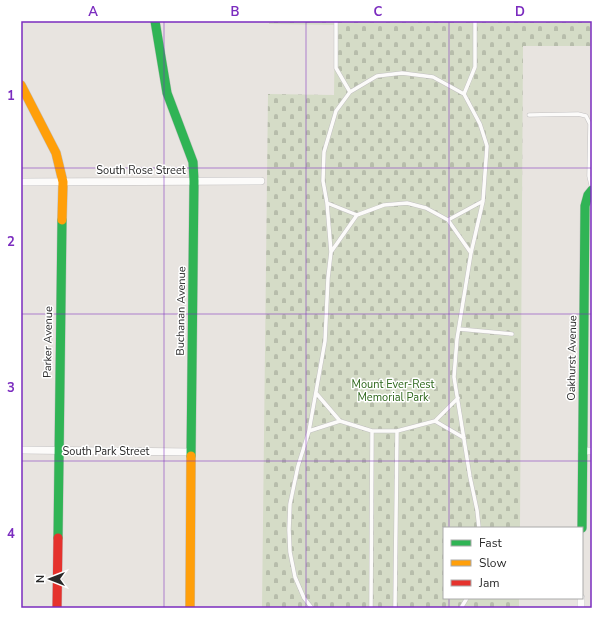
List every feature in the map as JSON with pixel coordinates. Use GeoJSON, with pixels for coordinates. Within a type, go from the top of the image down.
{"type":"FeatureCollection","features":[{"type":"Feature","properties":{"kind":"street","name":"Buchanan Avenue"},"geometry":{"type":"LineString","coordinates":[[155,21],[167,93],[193,162],[190,608]]}},
{"type":"Feature","properties":{"kind":"street","name":"Parker Avenue"},"geometry":{"type":"LineString","coordinates":[[21,85],[53,145],[63,182],[58,451],[57,608]]}},
{"type":"Feature","properties":{"kind":"street","name":"South Rose Street"},"geometry":{"type":"LineString","coordinates":[[21,182],[261,181]]}},
{"type":"Feature","properties":{"kind":"street","name":"Oakhurst Avenue"},"geometry":{"type":"LineString","coordinates":[[582,527],[585,206],[588,195],[592,190]]}},
{"type":"Feature","properties":{"kind":"street","name":"South Park Street"},"geometry":{"type":"LineString","coordinates":[[21,450],[191,452]]}},
{"type":"Feature","properties":{"kind":"street"},"geometry":{"type":"LineString","coordinates":[[582,451],[592,451]]}},
{"type":"Feature","properties":{"kind":"lane"},"geometry":{"type":"LineString","coordinates":[[336,21],[336,68],[350,92]]}},
{"type":"Feature","properties":{"kind":"lane"},"geometry":{"type":"LineString","coordinates":[[464,94],[475,68],[475,21]]}},
{"type":"Feature","properties":{"kind":"lane"},"geometry":{"type":"LineString","coordinates":[[312,608],[304,598],[295,576],[290,552],[289,530],[290,504],[298,466],[309,431],[325,341],[328,278],[331,252],[327,203],[323,181],[324,152],[336,111],[350,92],[377,76],[402,73],[432,77],[464,94],[480,124],[487,146],[483,201],[471,253],[459,329],[454,377],[470,477],[478,510],[479,527]]}},
{"type":"Feature","properties":{"kind":"lane"},"geometry":{"type":"LineString","coordinates":[[529,115],[578,114],[586,116],[590,124],[589,176],[592,190]]}},
{"type":"Feature","properties":{"kind":"lane"},"geometry":{"type":"LineString","coordinates":[[448,220],[483,201]]}},
{"type":"Feature","properties":{"kind":"lane"},"geometry":{"type":"LineString","coordinates":[[327,203],[357,215]]}},
{"type":"Feature","properties":{"kind":"lane"},"geometry":{"type":"LineString","coordinates":[[331,252],[357,215],[384,205],[407,203],[426,208],[448,220],[471,253]]}},
{"type":"Feature","properties":{"kind":"lane"},"geometry":{"type":"LineString","coordinates":[[459,329],[512,334]]}},
{"type":"Feature","properties":{"kind":"lane"},"geometry":{"type":"LineString","coordinates":[[316,393],[340,421],[372,431],[397,431],[435,421],[458,398]]}},
{"type":"Feature","properties":{"kind":"lane"},"geometry":{"type":"LineString","coordinates":[[309,431],[340,421]]}},
{"type":"Feature","properties":{"kind":"lane"},"geometry":{"type":"LineString","coordinates":[[435,421],[464,438]]}},
{"type":"Feature","properties":{"kind":"lane"},"geometry":{"type":"LineString","coordinates":[[371,608],[372,431]]}},
{"type":"Feature","properties":{"kind":"lane"},"geometry":{"type":"LineString","coordinates":[[395,608],[397,431]]}},
{"type":"Feature","properties":{"kind":"lane"},"geometry":{"type":"LineString","coordinates":[[461,608],[466,599]]}},
{"type":"Feature","properties":{"kind":"green space","name":"Mount Ever-Rest Memorial Park"},"geometry":{"type":"Polygon","coordinates":[[[269,21],[592,21],[592,46],[523,46],[520,527],[443,527],[443,599],[519,599],[519,608],[262,608],[268,94],[334,95],[335,25],[269,24],[269,21]]]}},
{"type":"Feature","properties":{"kind":"traffic: fast"},"geometry":{"type":"LineString","coordinates":[[155,21],[167,93],[193,162],[191,456]]}},
{"type":"Feature","properties":{"kind":"traffic: fast"},"geometry":{"type":"LineString","coordinates":[[582,527],[585,206],[588,195],[592,190]]}},
{"type":"Feature","properties":{"kind":"traffic: fast"},"geometry":{"type":"LineString","coordinates":[[58,538],[62,220]]}},
{"type":"Feature","properties":{"kind":"traffic: slow"},"geometry":{"type":"LineString","coordinates":[[21,85],[56,153],[63,182],[62,220]]}},
{"type":"Feature","properties":{"kind":"traffic: slow"},"geometry":{"type":"LineString","coordinates":[[190,608],[191,456]]}},
{"type":"Feature","properties":{"kind":"traffic: jam"},"geometry":{"type":"LineString","coordinates":[[57,608],[58,538]]}}]}
